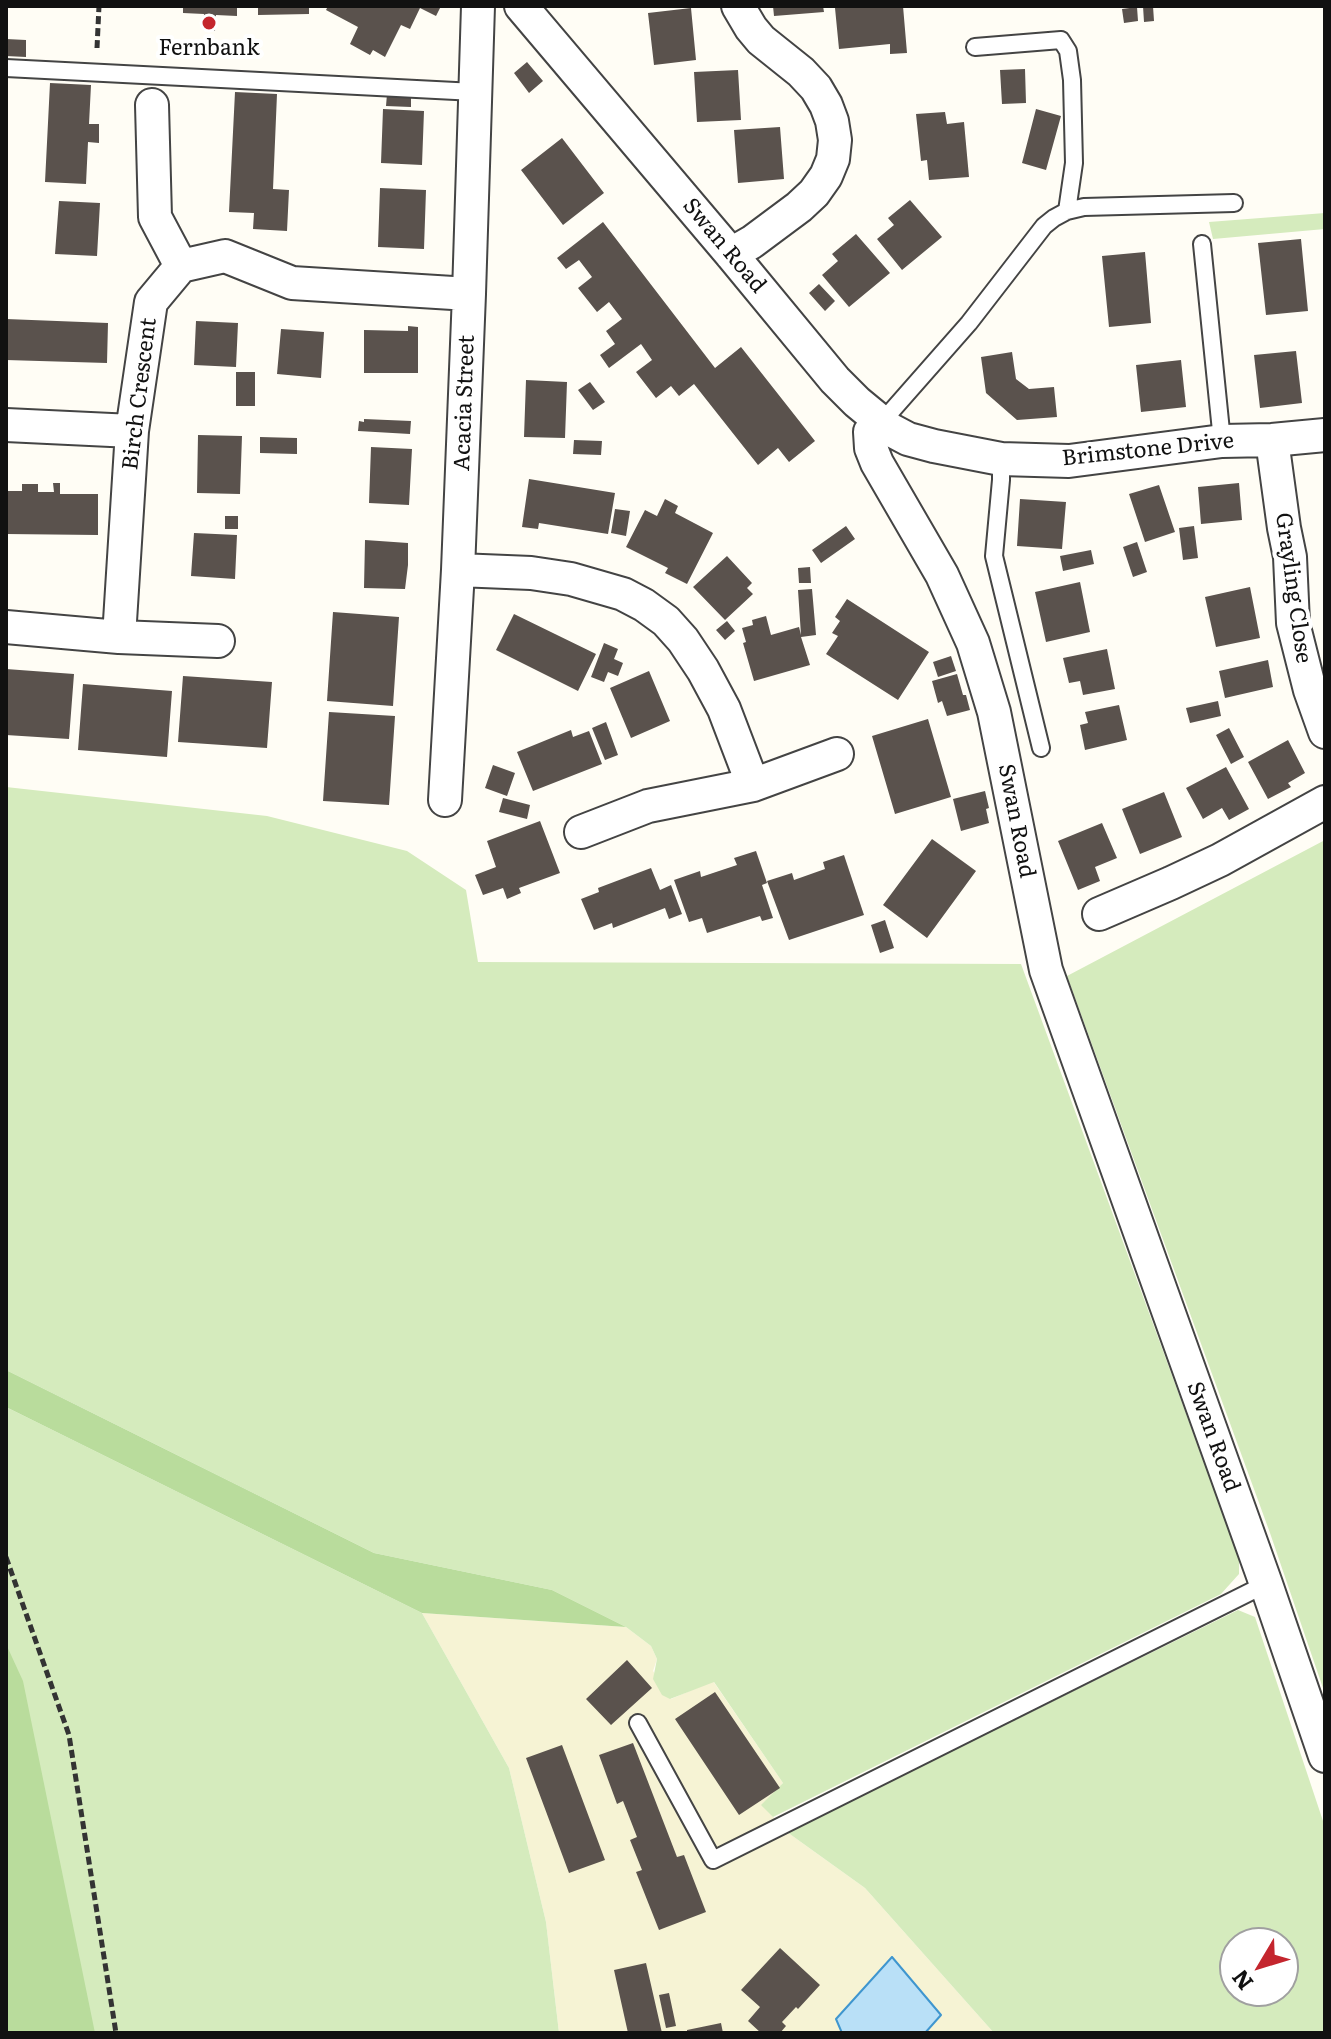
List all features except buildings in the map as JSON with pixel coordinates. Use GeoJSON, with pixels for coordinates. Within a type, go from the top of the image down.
{"type":"FeatureCollection","features":[{"type":"Feature","properties":{"kind":"street","name":"Acacia Street"},"geometry":{"type":"LineString","coordinates":[[445,800],[458,570],[478,6]]}},
{"type":"Feature","properties":{"kind":"street","name":"Swan Road"},"geometry":{"type":"LineString","coordinates":[[521,6],[835,380],[881,423],[870,432],[871,448],[877,463],[942,575],[973,643],[994,712],[1046,970],[1325,1756]]}},
{"type":"Feature","properties":{"kind":"street"},"geometry":{"type":"LineString","coordinates":[[731,254],[776,225],[814,193],[833,159],[835,140],[832,121],[816,88],[761,40],[738,6]]}},
{"type":"Feature","properties":{"kind":"street"},"geometry":{"type":"LineString","coordinates":[[152,105],[155,217],[181,266],[225,256],[292,283],[469,294]]}},
{"type":"Feature","properties":{"kind":"street","name":"Birch Crescent"},"geometry":{"type":"LineString","coordinates":[[119,637],[132,431],[151,302],[181,266]]}},
{"type":"Feature","properties":{"kind":"street","name":"Brimstone Drive"},"geometry":{"type":"LineString","coordinates":[[881,423],[908,439],[934,446],[1001,459],[1069,461],[1222,441],[1325,435]]}},
{"type":"Feature","properties":{"kind":"street"},"geometry":{"type":"LineString","coordinates":[[6,425],[132,431]]}},
{"type":"Feature","properties":{"kind":"street","name":"Grayling Close"},"geometry":{"type":"LineString","coordinates":[[1272,440],[1290,557],[1293,623],[1310,690],[1325,732]]}},
{"type":"Feature","properties":{"kind":"street"},"geometry":{"type":"LineString","coordinates":[[458,570],[531,573],[571,579],[623,594],[666,621],[703,670],[724,709],[753,785]]}},
{"type":"Feature","properties":{"kind":"street"},"geometry":{"type":"LineString","coordinates":[[6,627],[119,637],[218,641]]}},
{"type":"Feature","properties":{"kind":"street"},"geometry":{"type":"LineString","coordinates":[[581,832],[648,806],[753,785],[837,754]]}},
{"type":"Feature","properties":{"kind":"street"},"geometry":{"type":"LineString","coordinates":[[1099,914],[1220,860],[1325,802]]}},
{"type":"Feature","properties":{"kind":"lane"},"geometry":{"type":"LineString","coordinates":[[975,47],[1061,40],[1068,51],[1072,80],[1074,163],[1067,211]]}},
{"type":"Feature","properties":{"kind":"lane"},"geometry":{"type":"LineString","coordinates":[[6,68],[475,92]]}},
{"type":"Feature","properties":{"kind":"lane"},"geometry":{"type":"LineString","coordinates":[[881,423],[969,323],[1044,226],[1067,211],[1084,207],[1234,203]]}},
{"type":"Feature","properties":{"kind":"lane"},"geometry":{"type":"LineString","coordinates":[[1202,244],[1222,441]]}},
{"type":"Feature","properties":{"kind":"lane"},"geometry":{"type":"LineString","coordinates":[[1001,459],[994,556],[1041,748]]}},
{"type":"Feature","properties":{"kind":"lane"},"geometry":{"type":"LineString","coordinates":[[638,1723],[713,1860],[1266,1584]]}},
{"type":"Feature","properties":{"kind":"path"},"geometry":{"type":"LineString","coordinates":[[95,73],[99,6]]}},
{"type":"Feature","properties":{"kind":"path"},"geometry":{"type":"LineString","coordinates":[[6,1557],[69,1735],[116,2033]]}},
{"type":"Feature","properties":{"kind":"shaded area"},"geometry":{"type":"Polygon","coordinates":[[[422,1613],[626,1627],[651,1646],[657,1659],[653,1671],[671,1699],[713,1681],[783,1783],[762,1805],[787,1832],[865,1888],[994,2033],[559,2033],[546,1922],[509,1768],[422,1613]]]}},
{"type":"Feature","properties":{"kind":"green space"},"geometry":{"type":"Polygon","coordinates":[[[1325,213],[1325,229],[1213,239],[1209,222],[1325,213]]]}},
{"type":"Feature","properties":{"kind":"green space"},"geometry":{"type":"Polygon","coordinates":[[[6,787],[267,816],[407,851],[466,890],[478,962],[1021,964],[1239,1558],[1239,1574],[1221,1594],[773,1817],[761,1805],[783,1783],[714,1682],[670,1699],[662,1695],[653,1679],[657,1659],[651,1646],[626,1627],[552,1590],[374,1553],[6,1370],[6,787]]]}},
{"type":"Feature","properties":{"kind":"green space"},"geometry":{"type":"Polygon","coordinates":[[[1325,840],[1325,1694],[1270,1533],[1067,976],[1325,840]]]}},
{"type":"Feature","properties":{"kind":"green space"},"geometry":{"type":"Polygon","coordinates":[[[6,1370],[374,1553],[552,1590],[626,1627],[422,1613],[6,1407],[6,1370]]]}},
{"type":"Feature","properties":{"kind":"green space"},"geometry":{"type":"Polygon","coordinates":[[[6,1407],[422,1613],[509,1768],[546,1922],[559,2033],[6,2033],[6,1407]]]}},
{"type":"Feature","properties":{"kind":"green space"},"geometry":{"type":"Polygon","coordinates":[[[1238,1610],[1255,1617],[1325,1827],[1325,2033],[994,2033],[865,1888],[787,1832],[1238,1610]]]}},
{"type":"Feature","properties":{"kind":"green space"},"geometry":{"type":"Polygon","coordinates":[[[6,1644],[23,1681],[95,2033],[6,2033],[6,1644]]]}},
{"type":"Feature","properties":{"kind":"water"},"geometry":{"type":"Polygon","coordinates":[[[892,1957],[941,2015],[925,2033],[842,2033],[836,2019],[892,1957]]]}},
{"type":"Feature","properties":{"kind":"place","name":"Fernbank"},"geometry":{"type":"Point","coordinates":[209,23]}}]}
